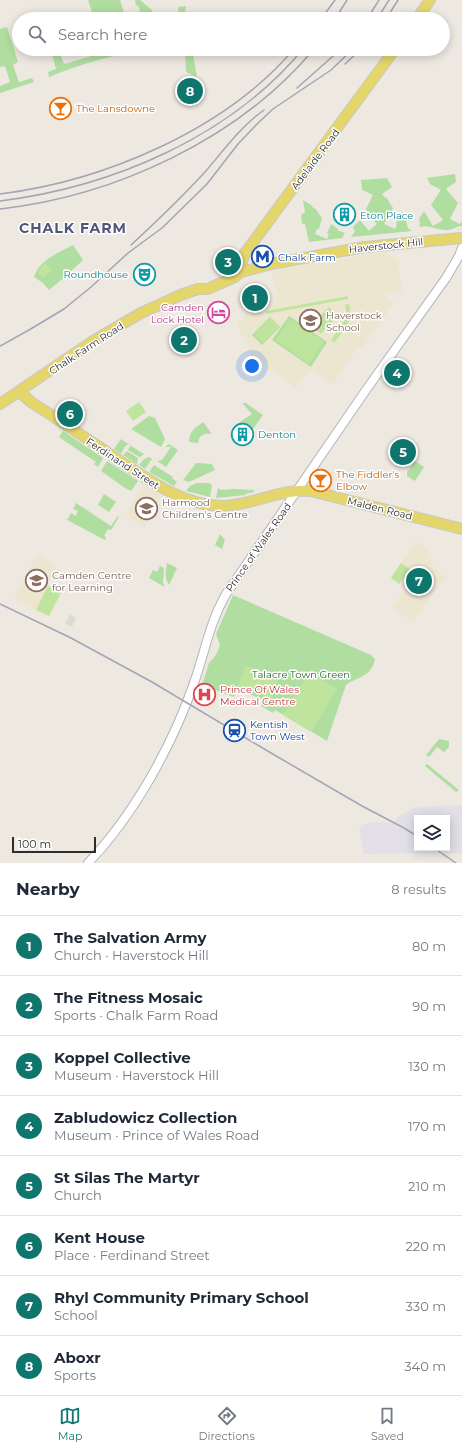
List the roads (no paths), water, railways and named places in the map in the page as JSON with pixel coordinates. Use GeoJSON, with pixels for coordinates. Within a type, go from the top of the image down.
{"type":"FeatureCollection","features":[{"type":"Feature","properties":{"kind":"main road"},"geometry":{"type":"LineString","coordinates":[[422,12],[430,0]]}},
{"type":"Feature","properties":{"kind":"main road","name":"Adelaide Road"},"geometry":{"type":"LineString","coordinates":[[241,272],[245,253],[390,56]]}},
{"type":"Feature","properties":{"kind":"main road","name":"Haverstock Hill"},"geometry":{"type":"LineString","coordinates":[[214,283],[233,272],[241,272],[276,263],[365,247],[462,238]]}},
{"type":"Feature","properties":{"kind":"main road","name":"Chalk Farm Road"},"geometry":{"type":"LineString","coordinates":[[0,404],[93,341],[160,304],[198,289],[202,285],[214,283]]}},
{"type":"Feature","properties":{"kind":"main road","name":"Ferdinand Street"},"geometry":{"type":"LineString","coordinates":[[19,391],[27,400],[153,482],[178,496],[200,503],[220,506],[248,503],[284,492],[297,490]]}},
{"type":"Feature","properties":{"kind":"main road","name":"Malden Road"},"geometry":{"type":"LineString","coordinates":[[297,490],[310,491],[462,529]]}},
{"type":"Feature","properties":{"kind":"street","name":"Prince of Wales Road"},"geometry":{"type":"LineString","coordinates":[[88,863],[117,828],[151,777],[166,749],[190,695],[201,661],[206,639],[220,603],[297,490],[446,278],[462,248]]}},
{"type":"Feature","properties":{"kind":"railway"},"geometry":{"type":"LineString","coordinates":[[326,12],[335,0]]}},
{"type":"Feature","properties":{"kind":"railway"},"geometry":{"type":"LineString","coordinates":[[339,12],[347,0]]}},
{"type":"Feature","properties":{"kind":"railway"},"geometry":{"type":"LineString","coordinates":[[371,12],[379,0]]}},
{"type":"Feature","properties":{"kind":"railway"},"geometry":{"type":"LineString","coordinates":[[381,12],[389,0]]}},
{"type":"Feature","properties":{"kind":"railway"},"geometry":{"type":"LineString","coordinates":[[390,12],[398,0]]}},
{"type":"Feature","properties":{"kind":"railway"},"geometry":{"type":"LineString","coordinates":[[0,194],[40,187],[80,177],[121,164],[160,147],[198,127],[234,104],[266,78],[287,56]]}},
{"type":"Feature","properties":{"kind":"railway"},"geometry":{"type":"LineString","coordinates":[[0,201],[42,194],[84,184],[126,170],[166,153],[205,132],[241,108],[274,80],[296,56]]}},
{"type":"Feature","properties":{"kind":"railway"},"geometry":{"type":"LineString","coordinates":[[0,209],[43,202],[87,191],[130,176],[172,158],[212,136],[249,110],[284,81],[307,56]]}},
{"type":"Feature","properties":{"kind":"railway"},"geometry":{"type":"LineString","coordinates":[[297,88],[333,56]]}},
{"type":"Feature","properties":{"kind":"railway"},"geometry":{"type":"LineString","coordinates":[[0,346],[64,309],[91,287],[128,253],[162,228],[207,184],[238,144],[273,109],[331,70],[346,56]]}},
{"type":"Feature","properties":{"kind":"railway"},"geometry":{"type":"LineString","coordinates":[[345,64],[354,56]]}},
{"type":"Feature","properties":{"kind":"railway"},"geometry":{"type":"LineString","coordinates":[[131,245],[196,182],[240,131],[264,110]]}},
{"type":"Feature","properties":{"kind":"railway"},"geometry":{"type":"LineString","coordinates":[[0,604],[71,638],[152,682],[362,806],[414,834]]}},
{"type":"Feature","properties":{"kind":"railway"},"geometry":{"type":"LineString","coordinates":[[438,851],[456,863]]}},
{"type":"Feature","properties":{"kind":"place","name":"Aboxr"},"geometry":{"type":"Point","coordinates":[190,91]}},
{"type":"Feature","properties":{"kind":"place","name":"The Lansdowne"},"geometry":{"type":"Point","coordinates":[61,108]}},
{"type":"Feature","properties":{"kind":"place","name":"Eton Place"},"geometry":{"type":"Point","coordinates":[344,215]}},
{"type":"Feature","properties":{"kind":"place","name":"Chalk Farm"},"geometry":{"type":"Point","coordinates":[263,257]}},
{"type":"Feature","properties":{"kind":"place","name":"Koppel Collective"},"geometry":{"type":"Point","coordinates":[228,262]}},
{"type":"Feature","properties":{"kind":"place","name":"Roundhouse"},"geometry":{"type":"Point","coordinates":[144,274]}},
{"type":"Feature","properties":{"kind":"place","name":"The Salvation Army"},"geometry":{"type":"Point","coordinates":[255,298]}},
{"type":"Feature","properties":{"kind":"place","name":"Camden Lock Hotel"},"geometry":{"type":"Point","coordinates":[219,313]}},
{"type":"Feature","properties":{"kind":"place","name":"Haverstock School"},"geometry":{"type":"Point","coordinates":[311,321]}},
{"type":"Feature","properties":{"kind":"place","name":"The Fitness Mosaic"},"geometry":{"type":"Point","coordinates":[184,340]}},
{"type":"Feature","properties":{"kind":"place","name":"Zabludowicz Collection"},"geometry":{"type":"Point","coordinates":[397,373]}},
{"type":"Feature","properties":{"kind":"place","name":"Kent House"},"geometry":{"type":"Point","coordinates":[70,414]}},
{"type":"Feature","properties":{"kind":"place","name":"Denton"},"geometry":{"type":"Point","coordinates":[242,434]}},
{"type":"Feature","properties":{"kind":"place","name":"St Silas The Martyr"},"geometry":{"type":"Point","coordinates":[403,452]}},
{"type":"Feature","properties":{"kind":"place","name":"The Fiddler's Elbow"},"geometry":{"type":"Point","coordinates":[321,480]}},
{"type":"Feature","properties":{"kind":"place","name":"Harmood Children's Centre"},"geometry":{"type":"Point","coordinates":[146,508]}},
{"type":"Feature","properties":{"kind":"place","name":"Camden Centre for Learning"},"geometry":{"type":"Point","coordinates":[36,581]}},
{"type":"Feature","properties":{"kind":"place","name":"Rhyl Community Primary School"},"geometry":{"type":"Point","coordinates":[419,581]}},
{"type":"Feature","properties":{"kind":"place","name":"Prince Of Wales Medical Centre"},"geometry":{"type":"Point","coordinates":[205,695]}},
{"type":"Feature","properties":{"kind":"place","name":"Kentish Town West"},"geometry":{"type":"Point","coordinates":[234,730]}},
{"type":"Feature","properties":{"kind":"district","name":"CHALK FARM"},"geometry":{"type":"Point","coordinates":[73,228]}},
{"type":"Feature","properties":{"kind":"park label","name":"Talacre Town Green"},"geometry":{"type":"Point","coordinates":[301,674]}}]}
